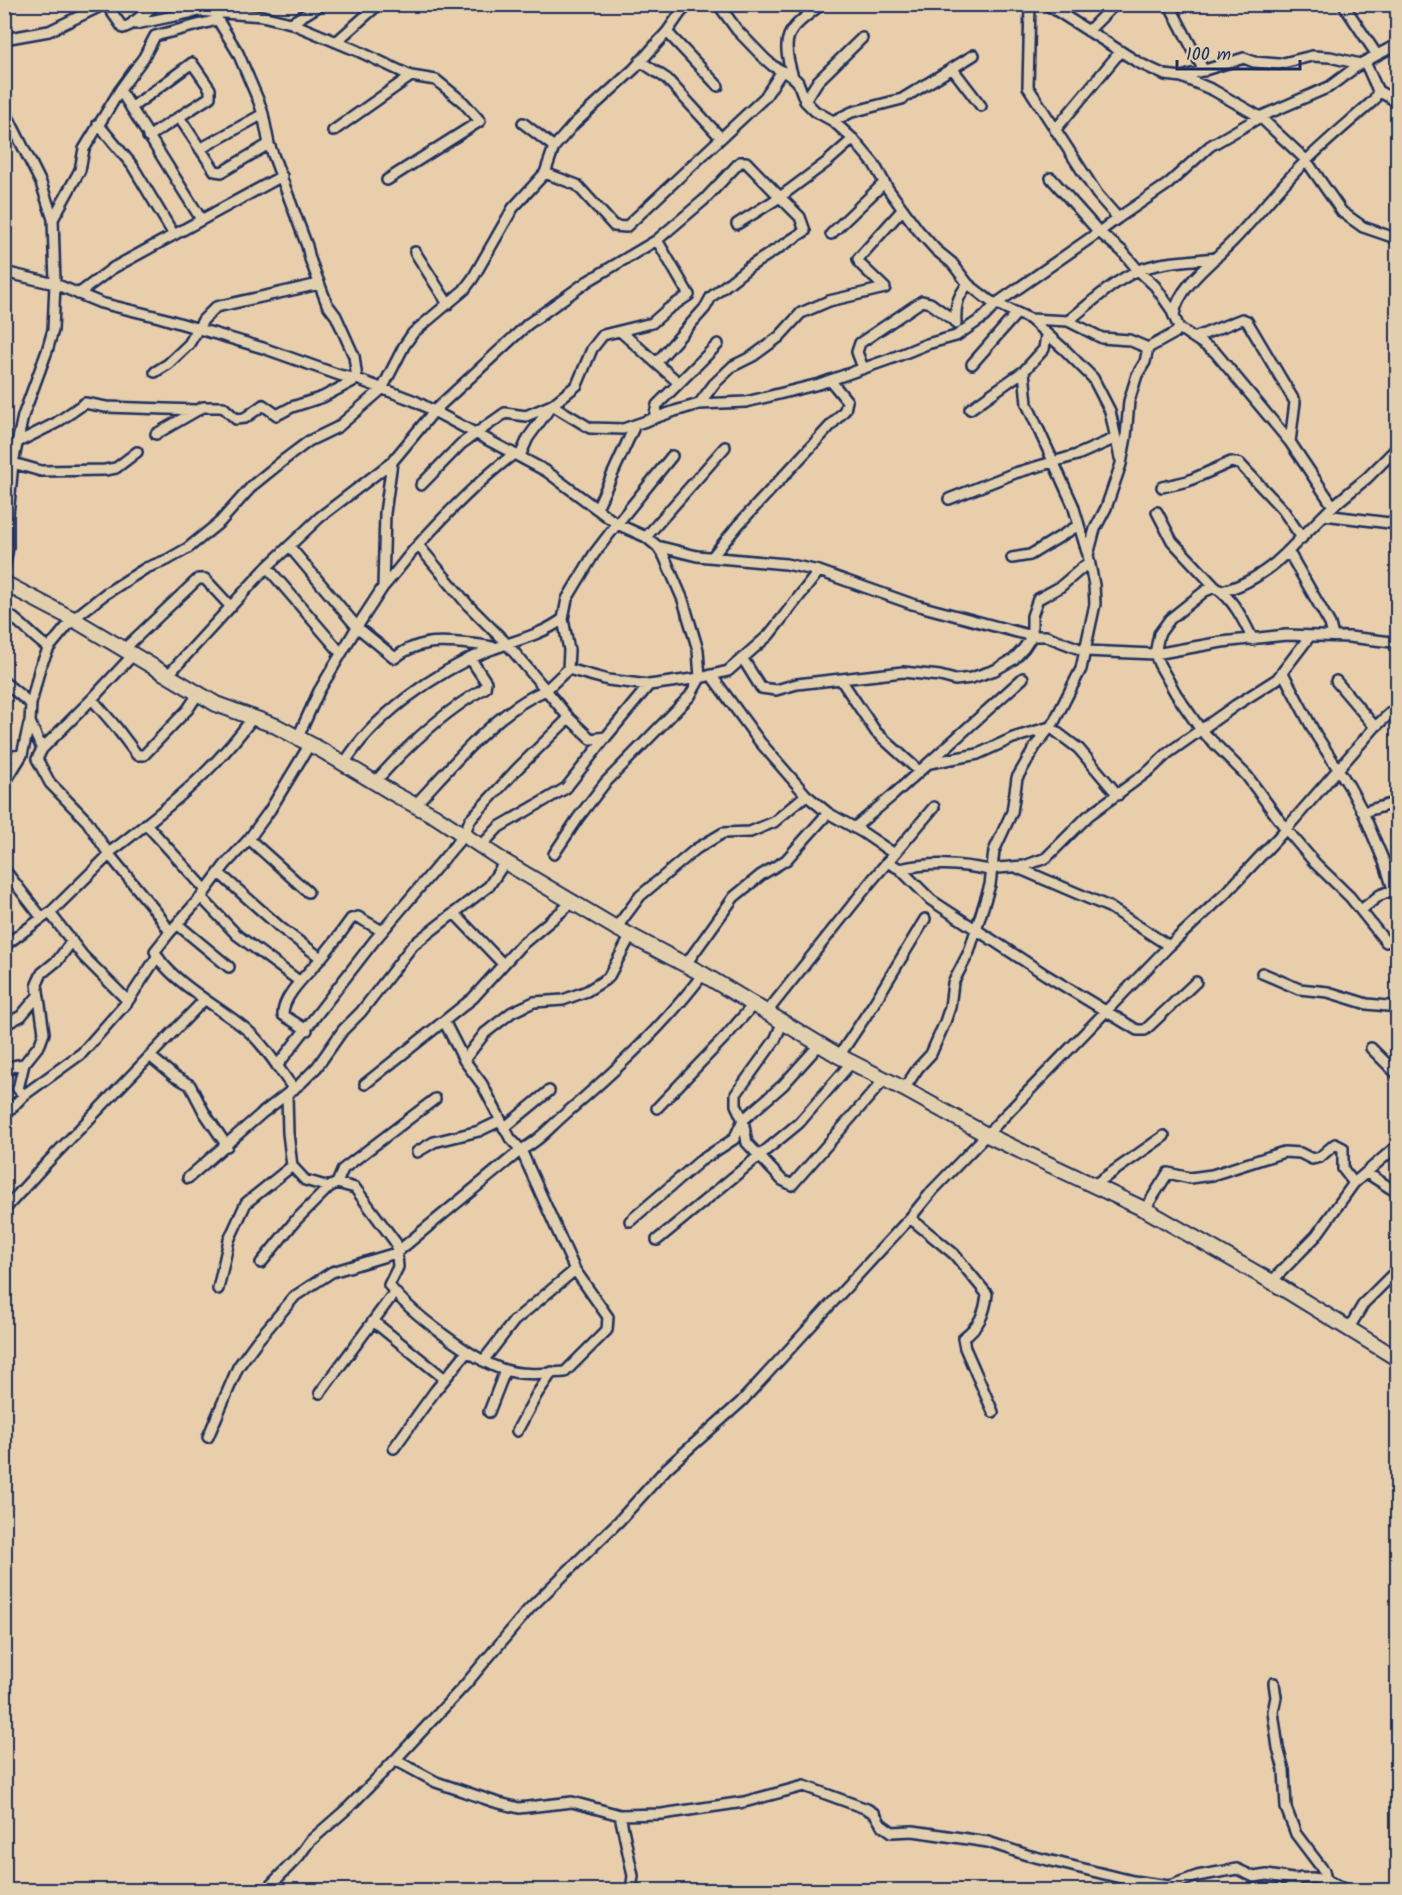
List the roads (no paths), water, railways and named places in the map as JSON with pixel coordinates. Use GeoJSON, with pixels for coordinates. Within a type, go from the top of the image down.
{"type":"FeatureCollection","features":[{"type":"Feature","properties":{"kind":"street"},"geometry":{"type":"LineString","coordinates":[[4,39],[49,31],[106,4],[123,28],[156,4]]}},
{"type":"Feature","properties":{"kind":"street"},"geometry":{"type":"LineString","coordinates":[[291,23],[322,4]]}},
{"type":"Feature","properties":{"kind":"street"},"geometry":{"type":"LineString","coordinates":[[336,42],[379,4]]}},
{"type":"Feature","properties":{"kind":"street"},"geometry":{"type":"LineString","coordinates":[[4,784],[22,755],[40,667],[49,648],[73,619],[105,594],[146,568],[167,560],[188,548],[220,522],[253,485],[309,441],[338,427],[382,389],[413,333],[464,290],[474,278],[513,208],[545,173],[554,147],[575,123],[634,69],[690,4]]}},
{"type":"Feature","properties":{"kind":"street"},"geometry":{"type":"LineString","coordinates":[[718,4],[737,30],[765,59],[793,76]]}},
{"type":"Feature","properties":{"kind":"street"},"geometry":{"type":"LineString","coordinates":[[822,4],[792,27],[786,45],[793,76],[801,86],[805,101],[814,111],[833,121],[853,139],[874,164],[884,183],[903,209],[936,250],[952,263],[968,284],[990,301],[1030,319],[1093,378],[1110,411],[1121,464]]}},
{"type":"Feature","properties":{"kind":"street"},"geometry":{"type":"LineString","coordinates":[[1030,4],[1028,87],[1096,194],[1118,218]]}},
{"type":"Feature","properties":{"kind":"street"},"geometry":{"type":"LineString","coordinates":[[1046,4],[1120,52],[1165,75],[1182,77],[1213,90],[1260,117],[1306,160],[1342,212],[1363,227],[1398,238]]}},
{"type":"Feature","properties":{"kind":"street"},"geometry":{"type":"LineString","coordinates":[[1088,31],[1115,4]]}},
{"type":"Feature","properties":{"kind":"street"},"geometry":{"type":"LineString","coordinates":[[1169,4],[1204,71]]}},
{"type":"Feature","properties":{"kind":"street"},"geometry":{"type":"LineString","coordinates":[[1343,4],[1377,55]]}},
{"type":"Feature","properties":{"kind":"street"},"geometry":{"type":"LineString","coordinates":[[135,21],[136,24],[202,8],[215,16],[238,53],[263,114],[269,144],[319,284],[354,356],[357,379]]}},
{"type":"Feature","properties":{"kind":"street"},"geometry":{"type":"LineString","coordinates":[[53,219],[80,170],[84,149],[120,90],[144,57],[155,36],[215,16],[262,16],[291,23],[411,76],[436,80],[463,102],[480,121],[387,180]]}},
{"type":"Feature","properties":{"kind":"street"},"geometry":{"type":"LineString","coordinates":[[667,32],[718,86]]}},
{"type":"Feature","properties":{"kind":"street"},"geometry":{"type":"LineString","coordinates":[[805,101],[818,81],[862,38]]}},
{"type":"Feature","properties":{"kind":"street"},"geometry":{"type":"LineString","coordinates":[[552,405],[590,428],[623,429],[699,404],[746,402],[830,380],[927,344],[956,336],[984,317],[997,303],[1168,184],[1210,146],[1260,117],[1329,87],[1362,63],[1397,46]]}},
{"type":"Feature","properties":{"kind":"street"},"geometry":{"type":"LineString","coordinates":[[1054,130],[1120,52]]}},
{"type":"Feature","properties":{"kind":"street"},"geometry":{"type":"LineString","coordinates":[[833,121],[852,112],[902,99],[974,55]]}},
{"type":"Feature","properties":{"kind":"street"},"geometry":{"type":"LineString","coordinates":[[1182,77],[1244,58],[1254,62],[1279,64],[1312,56],[1330,57],[1362,63],[1378,91],[1398,102]]}},
{"type":"Feature","properties":{"kind":"street"},"geometry":{"type":"LineString","coordinates":[[640,62],[667,79],[721,138]]}},
{"type":"Feature","properties":{"kind":"street"},"geometry":{"type":"LineString","coordinates":[[131,108],[192,63],[210,89],[210,96],[148,137]]}},
{"type":"Feature","properties":{"kind":"street"},"geometry":{"type":"LineString","coordinates":[[952,68],[981,106]]}},
{"type":"Feature","properties":{"kind":"street"},"geometry":{"type":"LineString","coordinates":[[545,173],[577,185],[614,226],[626,227],[765,97],[779,79],[782,71]]}},
{"type":"Feature","properties":{"kind":"street"},"geometry":{"type":"LineString","coordinates":[[333,131],[411,76]]}},
{"type":"Feature","properties":{"kind":"street"},"geometry":{"type":"LineString","coordinates":[[120,90],[201,219]]}},
{"type":"Feature","properties":{"kind":"street"},"geometry":{"type":"LineString","coordinates":[[1174,315],[1175,305],[1201,271],[1216,258],[1306,160],[1374,100],[1378,91]]}},
{"type":"Feature","properties":{"kind":"street"},"geometry":{"type":"LineString","coordinates":[[4,109],[41,183],[53,219],[55,284],[53,330],[23,416],[13,463],[8,514],[8,548],[4,569]]}},
{"type":"Feature","properties":{"kind":"street"},"geometry":{"type":"LineString","coordinates":[[200,149],[263,114]]}},
{"type":"Feature","properties":{"kind":"street"},"geometry":{"type":"LineString","coordinates":[[179,117],[215,171],[222,172],[269,144]]}},
{"type":"Feature","properties":{"kind":"street"},"geometry":{"type":"LineString","coordinates":[[523,123],[554,147]]}},
{"type":"Feature","properties":{"kind":"street"},"geometry":{"type":"LineString","coordinates":[[98,124],[132,165],[174,235]]}},
{"type":"Feature","properties":{"kind":"street"},"geometry":{"type":"LineString","coordinates":[[737,224],[827,162],[853,139]]}},
{"type":"Feature","properties":{"kind":"street"},"geometry":{"type":"LineString","coordinates":[[168,675],[267,567],[320,517],[392,462],[435,410],[528,324],[588,281],[657,240],[704,200],[740,162],[746,162],[800,217],[804,231],[749,267],[711,297],[705,309],[656,363]]}},
{"type":"Feature","properties":{"kind":"street"},"geometry":{"type":"LineString","coordinates":[[78,294],[113,268],[282,176]]}},
{"type":"Feature","properties":{"kind":"street"},"geometry":{"type":"LineString","coordinates":[[1051,178],[1099,232],[1122,251],[1155,286],[1174,315],[1179,328],[1215,352],[1290,442],[1333,506]]}},
{"type":"Feature","properties":{"kind":"street"},"geometry":{"type":"LineString","coordinates":[[831,234],[884,183]]}},
{"type":"Feature","properties":{"kind":"street"},"geometry":{"type":"LineString","coordinates":[[699,404],[714,384],[733,366],[753,356],[779,337],[801,314],[829,301],[885,288],[860,264],[858,258],[903,209]]}},
{"type":"Feature","properties":{"kind":"street"},"geometry":{"type":"LineString","coordinates":[[421,485],[461,444],[505,413],[526,416],[552,405],[578,385],[592,349],[603,335],[652,323],[689,295],[657,240]]}},
{"type":"Feature","properties":{"kind":"street"},"geometry":{"type":"LineString","coordinates":[[415,252],[448,304]]}},
{"type":"Feature","properties":{"kind":"street"},"geometry":{"type":"LineString","coordinates":[[1068,321],[1117,282],[1138,270],[1216,258]]}},
{"type":"Feature","properties":{"kind":"street"},"geometry":{"type":"LineString","coordinates":[[4,272],[55,284],[101,303],[273,351],[416,400],[546,471],[617,524],[646,537],[657,546],[664,556],[683,600],[698,650],[700,678],[690,696],[605,783],[554,854]]}},
{"type":"Feature","properties":{"kind":"street"},"geometry":{"type":"LineString","coordinates":[[155,372],[168,364],[189,344],[197,328],[216,307],[319,284]]}},
{"type":"Feature","properties":{"kind":"street"},"geometry":{"type":"LineString","coordinates":[[956,336],[955,308],[959,294],[968,284]]}},
{"type":"Feature","properties":{"kind":"street"},"geometry":{"type":"LineString","coordinates":[[863,368],[858,352],[860,343],[922,301],[930,303],[956,322]]}},
{"type":"Feature","properties":{"kind":"street"},"geometry":{"type":"LineString","coordinates":[[972,364],[1017,313]]}},
{"type":"Feature","properties":{"kind":"street"},"geometry":{"type":"LineString","coordinates":[[1030,319],[1068,321],[1102,338],[1129,340],[1148,348]]}},
{"type":"Feature","properties":{"kind":"street"},"geometry":{"type":"LineString","coordinates":[[1194,338],[1242,319],[1247,321],[1295,402],[1290,442]]}},
{"type":"Feature","properties":{"kind":"street"},"geometry":{"type":"LineString","coordinates":[[743,659],[761,688],[776,690],[797,684],[903,672],[955,680],[971,678],[995,670],[1014,659],[1032,636],[1032,616],[1038,599],[1060,587],[1089,558],[1095,529],[1106,508],[1121,464],[1129,401],[1137,375],[1145,362],[1148,348],[1175,333],[1179,328]]}},
{"type":"Feature","properties":{"kind":"street"},"geometry":{"type":"LineString","coordinates":[[620,331],[679,383]]}},
{"type":"Feature","properties":{"kind":"street"},"geometry":{"type":"LineString","coordinates":[[970,409],[1024,371],[1044,349],[1046,335]]}},
{"type":"Feature","properties":{"kind":"street"},"geometry":{"type":"LineString","coordinates":[[654,418],[657,405],[718,344]]}},
{"type":"Feature","properties":{"kind":"street"},"geometry":{"type":"LineString","coordinates":[[904,1089],[931,1054],[950,1007],[953,983],[969,952],[990,885],[994,850],[1012,812],[1017,778],[1050,727],[1081,669],[1095,604],[1089,558],[1073,505],[1028,404],[1024,371]]}},
{"type":"Feature","properties":{"kind":"street"},"geometry":{"type":"LineString","coordinates":[[156,434],[203,407],[224,407],[236,419],[245,418],[263,405],[277,415],[292,407],[323,397],[357,379]]}},
{"type":"Feature","properties":{"kind":"street"},"geometry":{"type":"LineString","coordinates":[[712,557],[739,524],[845,410],[847,401],[830,380]]}},
{"type":"Feature","properties":{"kind":"street"},"geometry":{"type":"LineString","coordinates":[[18,442],[56,423],[85,403],[106,407],[197,410]]}},
{"type":"Feature","properties":{"kind":"street"},"geometry":{"type":"LineString","coordinates":[[444,1021],[464,1060],[482,1084],[502,1124],[521,1150],[575,1270],[608,1317],[607,1330],[565,1372],[505,1371],[483,1361],[467,1352],[394,1293],[389,1285],[398,1267],[396,1243],[355,1188],[305,1180],[292,1166],[288,1133],[290,1092],[277,1066],[250,1032],[204,1000],[157,957],[156,951],[249,839],[270,810],[304,741],[319,691],[384,587],[418,545],[490,474],[517,455],[552,405]]}},
{"type":"Feature","properties":{"kind":"street"},"geometry":{"type":"LineString","coordinates":[[597,508],[635,425]]}},
{"type":"Feature","properties":{"kind":"street"},"geometry":{"type":"LineString","coordinates":[[949,499],[1015,473],[1077,455],[1116,438]]}},
{"type":"Feature","properties":{"kind":"street"},"geometry":{"type":"LineString","coordinates":[[646,537],[725,447]]}},
{"type":"Feature","properties":{"kind":"street"},"geometry":{"type":"LineString","coordinates":[[1386,942],[1361,910],[1315,863],[1286,829],[1247,776],[1201,730],[1176,694],[1155,654],[1159,634],[1170,619],[1205,591],[1234,588],[1267,569],[1398,447]]}},
{"type":"Feature","properties":{"kind":"street"},"geometry":{"type":"LineString","coordinates":[[13,463],[41,471],[105,470],[116,468],[137,452]]}},
{"type":"Feature","properties":{"kind":"street"},"geometry":{"type":"LineString","coordinates":[[415,805],[482,735],[530,696],[546,690],[568,669],[569,650],[563,619],[567,598],[594,555],[672,456]]}},
{"type":"Feature","properties":{"kind":"street"},"geometry":{"type":"LineString","coordinates":[[384,587],[385,513],[392,462]]}},
{"type":"Feature","properties":{"kind":"street"},"geometry":{"type":"LineString","coordinates":[[1162,487],[1188,481],[1231,462],[1240,464],[1283,510],[1302,538]]}},
{"type":"Feature","properties":{"kind":"street"},"geometry":{"type":"LineString","coordinates":[[1157,512],[1172,541],[1238,612],[1253,640]]}},
{"type":"Feature","properties":{"kind":"street"},"geometry":{"type":"LineString","coordinates":[[1324,514],[1398,524]]}},
{"type":"Feature","properties":{"kind":"street"},"geometry":{"type":"LineString","coordinates":[[1012,558],[1030,555],[1079,525]]}},
{"type":"Feature","properties":{"kind":"street"},"geometry":{"type":"LineString","coordinates":[[418,545],[468,604],[507,644],[569,718],[591,739],[606,736]]}},
{"type":"Feature","properties":{"kind":"street"},"geometry":{"type":"LineString","coordinates":[[289,546],[357,627],[395,658],[403,652],[430,642],[485,644],[495,648]]}},
{"type":"Feature","properties":{"kind":"street"},"geometry":{"type":"LineString","coordinates":[[657,546],[697,556],[786,564],[819,571],[912,604],[1032,636],[1046,636],[1085,651],[1155,654],[1222,642],[1286,635],[1333,636],[1392,642]]}},
{"type":"Feature","properties":{"kind":"street"},"geometry":{"type":"LineString","coordinates":[[1284,555],[1291,556],[1330,624],[1333,636]]}},
{"type":"Feature","properties":{"kind":"street"},"geometry":{"type":"LineString","coordinates":[[267,567],[341,653]]}},
{"type":"Feature","properties":{"kind":"street"},"geometry":{"type":"LineString","coordinates":[[568,669],[609,680],[648,685],[700,678],[728,671],[769,635],[819,571]]}},
{"type":"Feature","properties":{"kind":"street"},"geometry":{"type":"LineString","coordinates":[[170,932],[109,854],[87,821],[50,783],[37,759],[42,748],[92,699],[127,653],[198,579],[206,579],[231,607]]}},
{"type":"Feature","properties":{"kind":"street"},"geometry":{"type":"LineString","coordinates":[[4,584],[73,619],[216,704],[254,716],[304,741],[435,816],[505,862],[616,928],[686,964],[839,1056],[987,1135],[1144,1209],[1272,1281],[1398,1359]]}},
{"type":"Feature","properties":{"kind":"street"},"geometry":{"type":"LineString","coordinates":[[4,612],[12,616],[49,648]]}},
{"type":"Feature","properties":{"kind":"street"},"geometry":{"type":"LineString","coordinates":[[344,764],[353,749],[397,706],[436,676],[470,658],[535,635],[563,619]]}},
{"type":"Feature","properties":{"kind":"street"},"geometry":{"type":"LineString","coordinates":[[900,869],[919,864],[941,863],[990,870],[1032,864],[1046,858],[1088,816],[1118,795],[1168,753],[1236,705],[1256,694],[1283,673],[1310,636]]}},
{"type":"Feature","properties":{"kind":"street"},"geometry":{"type":"LineString","coordinates":[[375,782],[408,745],[469,697],[485,688],[486,682],[470,658]]}},
{"type":"Feature","properties":{"kind":"street"},"geometry":{"type":"LineString","coordinates":[[1283,673],[1363,812],[1398,904]]}},
{"type":"Feature","properties":{"kind":"street"},"geometry":{"type":"LineString","coordinates":[[711,675],[760,742],[806,795],[828,813],[893,853]]}},
{"type":"Feature","properties":{"kind":"street"},"geometry":{"type":"LineString","coordinates":[[854,828],[1023,678]]}},
{"type":"Feature","properties":{"kind":"street"},"geometry":{"type":"LineString","coordinates":[[841,680],[876,732],[919,771]]}},
{"type":"Feature","properties":{"kind":"street"},"geometry":{"type":"LineString","coordinates":[[1336,681],[1375,727]]}},
{"type":"Feature","properties":{"kind":"street"},"geometry":{"type":"LineString","coordinates":[[4,682],[31,704]]}},
{"type":"Feature","properties":{"kind":"street"},"geometry":{"type":"LineString","coordinates":[[481,846],[499,827],[566,789],[648,685]]}},
{"type":"Feature","properties":{"kind":"street"},"geometry":{"type":"LineString","coordinates":[[92,699],[137,755],[144,755],[188,709],[198,694]]}},
{"type":"Feature","properties":{"kind":"street"},"geometry":{"type":"LineString","coordinates":[[266,1890],[300,1856],[309,1842],[349,1807],[395,1760],[465,1685],[529,1609],[619,1521],[667,1468],[741,1402],[933,1190],[1169,946],[1226,893],[1286,829],[1375,727],[1398,706]]}},
{"type":"Feature","properties":{"kind":"street"},"geometry":{"type":"LineString","coordinates":[[4,946],[46,916],[109,854],[204,776],[239,737],[254,716]]}},
{"type":"Feature","properties":{"kind":"street"},"geometry":{"type":"LineString","coordinates":[[277,1066],[382,931],[464,835],[470,820],[569,718]]}},
{"type":"Feature","properties":{"kind":"street"},"geometry":{"type":"LineString","coordinates":[[30,722],[42,748]]}},
{"type":"Feature","properties":{"kind":"street"},"geometry":{"type":"LineString","coordinates":[[928,764],[978,754],[1013,738],[1050,727]]}},
{"type":"Feature","properties":{"kind":"street"},"geometry":{"type":"LineString","coordinates":[[1050,727],[1079,749],[1118,795]]}},
{"type":"Feature","properties":{"kind":"street"},"geometry":{"type":"LineString","coordinates":[[5,756],[22,755]]}},
{"type":"Feature","properties":{"kind":"street"},"geometry":{"type":"LineString","coordinates":[[616,928],[640,896],[696,849],[723,833],[750,832],[774,822],[806,795]]}},
{"type":"Feature","properties":{"kind":"street"},"geometry":{"type":"LineString","coordinates":[[1363,812],[1398,802]]}},
{"type":"Feature","properties":{"kind":"street"},"geometry":{"type":"LineString","coordinates":[[767,1012],[893,853],[934,807]]}},
{"type":"Feature","properties":{"kind":"street"},"geometry":{"type":"LineString","coordinates":[[686,964],[734,897],[761,875],[786,860],[828,813]]}},
{"type":"Feature","properties":{"kind":"street"},"geometry":{"type":"LineString","coordinates":[[146,824],[237,935],[299,981]]}},
{"type":"Feature","properties":{"kind":"street"},"geometry":{"type":"LineString","coordinates":[[249,839],[308,892]]}},
{"type":"Feature","properties":{"kind":"street"},"geometry":{"type":"LineString","coordinates":[[188,1178],[317,1067],[343,1030],[361,1011],[413,945],[489,886],[505,862]]}},
{"type":"Feature","properties":{"kind":"street"},"geometry":{"type":"LineString","coordinates":[[886,862],[900,869],[931,900],[975,930],[1137,1030],[1145,1030],[1196,982]]}},
{"type":"Feature","properties":{"kind":"street"},"geometry":{"type":"LineString","coordinates":[[1016,867],[1109,907],[1169,946]]}},
{"type":"Feature","properties":{"kind":"street"},"geometry":{"type":"LineString","coordinates":[[4,869],[72,941],[83,956],[128,1001]]}},
{"type":"Feature","properties":{"kind":"street"},"geometry":{"type":"LineString","coordinates":[[219,873],[281,928],[321,958]]}},
{"type":"Feature","properties":{"kind":"street"},"geometry":{"type":"LineString","coordinates":[[1361,910],[1380,895],[1393,890]]}},
{"type":"Feature","properties":{"kind":"street"},"geometry":{"type":"LineString","coordinates":[[366,1084],[472,998],[520,946],[574,901]]}},
{"type":"Feature","properties":{"kind":"street"},"geometry":{"type":"LineString","coordinates":[[455,914],[503,964]]}},
{"type":"Feature","properties":{"kind":"street"},"geometry":{"type":"LineString","coordinates":[[307,1030],[283,1015],[282,1009],[299,981],[321,958],[351,920],[358,917],[382,931]]}},
{"type":"Feature","properties":{"kind":"street"},"geometry":{"type":"LineString","coordinates":[[839,1056],[925,919]]}},
{"type":"Feature","properties":{"kind":"street"},"geometry":{"type":"LineString","coordinates":[[177,924],[229,967]]}},
{"type":"Feature","properties":{"kind":"street"},"geometry":{"type":"LineString","coordinates":[[464,1060],[485,1033],[512,1012],[534,1002],[563,1000],[587,991],[608,978],[631,935]]}},
{"type":"Feature","properties":{"kind":"street"},"geometry":{"type":"LineString","coordinates":[[24,1095],[18,1089],[24,1065],[40,1044],[44,1033],[37,984],[42,973],[58,960],[72,941]]}},
{"type":"Feature","properties":{"kind":"street"},"geometry":{"type":"LineString","coordinates":[[4,1116],[24,1095],[82,1053],[128,1001],[157,957]]}},
{"type":"Feature","properties":{"kind":"street"},"geometry":{"type":"LineString","coordinates":[[1262,973],[1299,989],[1328,992],[1367,1004],[1398,1007]]}},
{"type":"Feature","properties":{"kind":"street"},"geometry":{"type":"LineString","coordinates":[[208,1437],[238,1367],[295,1296],[332,1272],[396,1253],[543,1134],[599,1084],[668,1016],[703,974]]}},
{"type":"Feature","properties":{"kind":"street"},"geometry":{"type":"LineString","coordinates":[[4,1025],[21,1016],[38,996]]}},
{"type":"Feature","properties":{"kind":"street"},"geometry":{"type":"LineString","coordinates":[[4,1210],[204,1000]]}},
{"type":"Feature","properties":{"kind":"street"},"geometry":{"type":"LineString","coordinates":[[657,1108],[753,1005]]}},
{"type":"Feature","properties":{"kind":"street"},"geometry":{"type":"LineString","coordinates":[[783,1021],[775,1040],[736,1094],[736,1105],[743,1120],[747,1143],[782,1180],[792,1185],[884,1080]]}},
{"type":"Feature","properties":{"kind":"street"},"geometry":{"type":"LineString","coordinates":[[630,1221],[700,1161],[734,1139],[743,1120],[783,1085],[820,1044]]}},
{"type":"Feature","properties":{"kind":"street"},"geometry":{"type":"LineString","coordinates":[[1371,1048],[1398,1075]]}},
{"type":"Feature","properties":{"kind":"street"},"geometry":{"type":"LineString","coordinates":[[151,1057],[174,1076],[190,1085],[204,1112],[227,1146]]}},
{"type":"Feature","properties":{"kind":"street"},"geometry":{"type":"LineString","coordinates":[[657,1240],[799,1123],[852,1062]]}},
{"type":"Feature","properties":{"kind":"street"},"geometry":{"type":"LineString","coordinates":[[4,1074],[13,1066],[24,1065]]}},
{"type":"Feature","properties":{"kind":"street"},"geometry":{"type":"LineString","coordinates":[[417,1152],[434,1142],[502,1124],[549,1090]]}},
{"type":"Feature","properties":{"kind":"street"},"geometry":{"type":"LineString","coordinates":[[261,1263],[295,1221],[333,1185],[343,1169],[435,1099]]}},
{"type":"Feature","properties":{"kind":"street"},"geometry":{"type":"LineString","coordinates":[[1094,1185],[1164,1136]]}},
{"type":"Feature","properties":{"kind":"street"},"geometry":{"type":"LineString","coordinates":[[1144,1209],[1168,1173],[1190,1178],[1212,1175],[1284,1152],[1300,1154],[1312,1159],[1320,1157],[1335,1144],[1343,1148],[1341,1165],[1353,1183]]}},
{"type":"Feature","properties":{"kind":"street"},"geometry":{"type":"LineString","coordinates":[[1272,1281],[1316,1236],[1353,1183],[1398,1145]]}},
{"type":"Feature","properties":{"kind":"street"},"geometry":{"type":"LineString","coordinates":[[218,1289],[229,1240],[246,1203],[292,1166]]}},
{"type":"Feature","properties":{"kind":"street"},"geometry":{"type":"LineString","coordinates":[[1367,1173],[1396,1190]]}},
{"type":"Feature","properties":{"kind":"street"},"geometry":{"type":"LineString","coordinates":[[910,1218],[954,1254],[987,1294],[985,1312],[974,1329],[963,1338],[965,1348],[993,1412]]}},
{"type":"Feature","properties":{"kind":"street"},"geometry":{"type":"LineString","coordinates":[[1349,1328],[1364,1304],[1398,1269]]}},
{"type":"Feature","properties":{"kind":"street"},"geometry":{"type":"LineString","coordinates":[[483,1361],[514,1321],[575,1270]]}},
{"type":"Feature","properties":{"kind":"street"},"geometry":{"type":"LineString","coordinates":[[320,1393],[394,1293]]}},
{"type":"Feature","properties":{"kind":"street"},"geometry":{"type":"LineString","coordinates":[[373,1321],[445,1379]]}},
{"type":"Feature","properties":{"kind":"street"},"geometry":{"type":"LineString","coordinates":[[394,1448],[467,1352]]}},
{"type":"Feature","properties":{"kind":"street"},"geometry":{"type":"LineString","coordinates":[[489,1412],[505,1371]]}},
{"type":"Feature","properties":{"kind":"street"},"geometry":{"type":"LineString","coordinates":[[517,1431],[552,1372]]}},
{"type":"Feature","properties":{"kind":"street"},"geometry":{"type":"LineString","coordinates":[[1274,1683],[1276,1694],[1273,1712],[1284,1770],[1286,1808],[1296,1834],[1314,1856],[1326,1880]]}},
{"type":"Feature","properties":{"kind":"street"},"geometry":{"type":"LineString","coordinates":[[395,1760],[436,1782],[519,1808],[572,1802],[620,1815],[662,1815],[744,1802],[804,1785],[867,1809],[892,1832],[913,1831],[988,1842],[1027,1855],[1133,1881],[1168,1886],[1197,1876],[1238,1869],[1254,1877],[1267,1875],[1326,1880],[1346,1890]]}},
{"type":"Feature","properties":{"kind":"street"},"geometry":{"type":"LineString","coordinates":[[620,1815],[633,1876],[631,1890]]}},
{"type":"Feature","properties":{"kind":"street"},"geometry":{"type":"LineString","coordinates":[[1286,1890],[1301,1878]]}}]}
